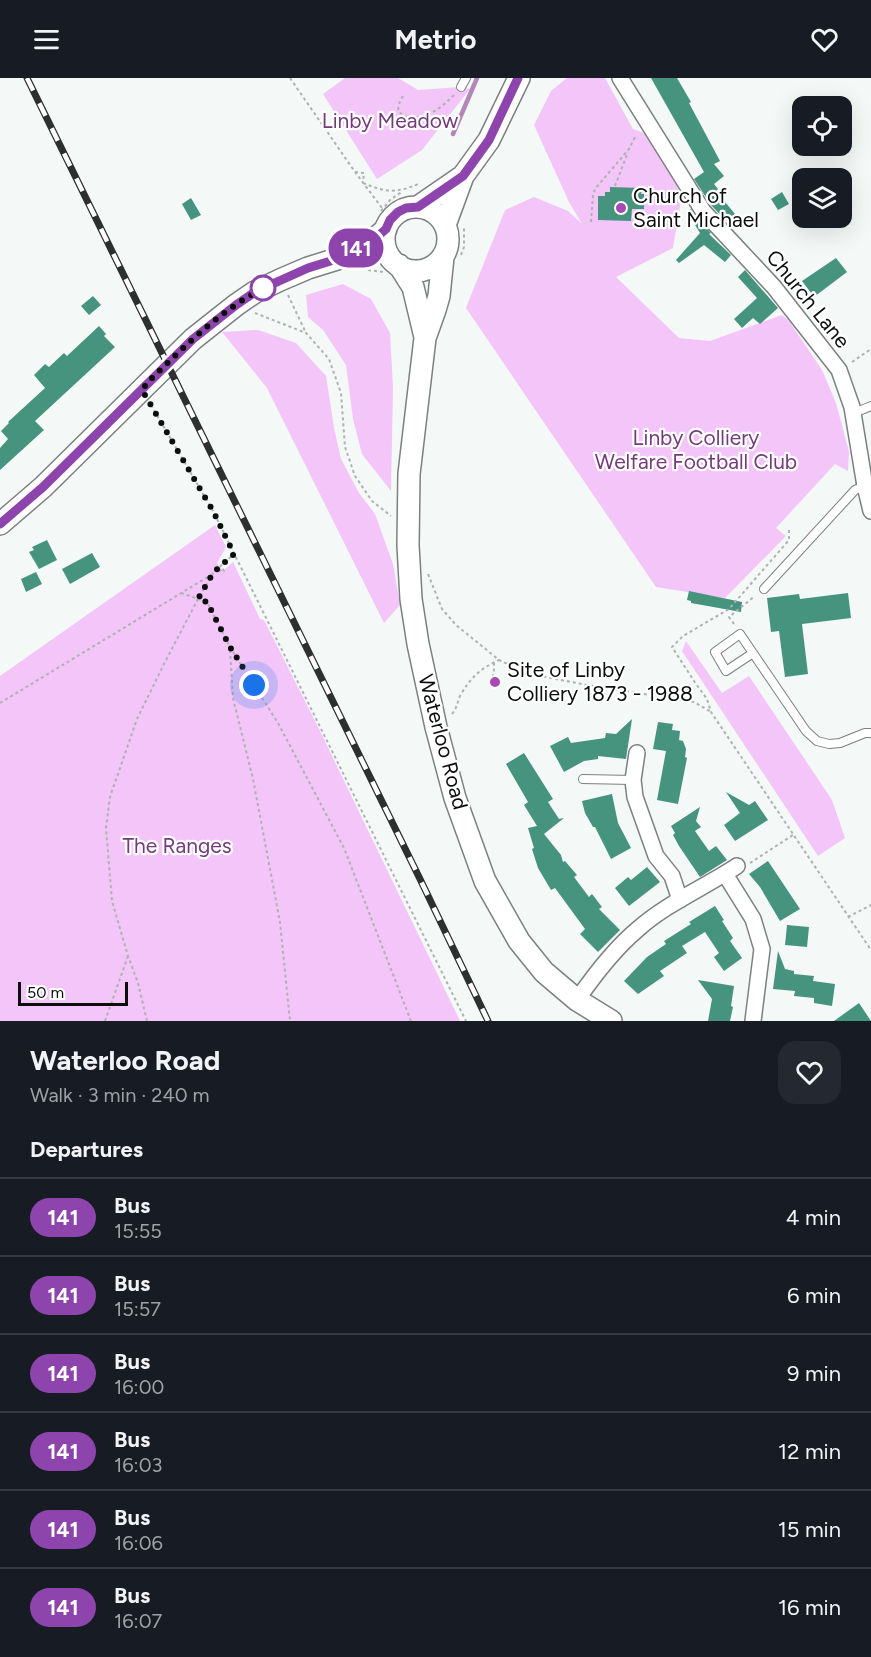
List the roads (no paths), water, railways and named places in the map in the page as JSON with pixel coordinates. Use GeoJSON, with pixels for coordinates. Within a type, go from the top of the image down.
{"type":"FeatureCollection","features":[{"type":"Feature","properties":{"kind":"main road"},"geometry":{"type":"LineString","coordinates":[[418,207],[463,176],[489,140],[519,78]]}},
{"type":"Feature","properties":{"kind":"main road"},"geometry":{"type":"LineString","coordinates":[[337,259],[367,258],[396,263],[415,270],[426,269],[452,256],[447,249],[448,238],[454,224],[463,176]]}},
{"type":"Feature","properties":{"kind":"main road"},"geometry":{"type":"LineString","coordinates":[[396,263],[386,249],[384,240],[390,220],[398,212],[406,208],[418,207],[430,210],[454,224]]}},
{"type":"Feature","properties":{"kind":"main road"},"geometry":{"type":"LineString","coordinates":[[0,524],[43,487],[193,339],[236,305],[255,292],[280,280],[337,259],[377,237],[386,229]]}},
{"type":"Feature","properties":{"kind":"main road","name":"Waterloo Road"},"geometry":{"type":"LineString","coordinates":[[452,256],[425,338],[409,474],[407,524],[413,610],[418,644],[455,798],[485,881],[519,941],[544,972],[577,1000],[611,1021]]}},
{"type":"Feature","properties":{"kind":"main road","name":"Waterloo Road"},"geometry":{"type":"LineString","coordinates":[[396,263],[413,287],[425,338]]}},
{"type":"Feature","properties":{"kind":"street","name":"Church Lane"},"geometry":{"type":"LineString","coordinates":[[620,78],[703,211],[774,287],[839,370],[854,413],[871,511]]}},
{"type":"Feature","properties":{"kind":"street"},"geometry":{"type":"LineString","coordinates":[[637,753],[633,780],[635,797],[656,856],[672,876],[680,900]]}},
{"type":"Feature","properties":{"kind":"street"},"geometry":{"type":"LineString","coordinates":[[577,1000],[600,967],[638,928],[731,870],[753,919],[762,949],[753,1021]]}},
{"type":"Feature","properties":{"kind":"lane"},"geometry":{"type":"LineString","coordinates":[[461,87],[466,78]]}},
{"type":"Feature","properties":{"kind":"lane"},"geometry":{"type":"LineString","coordinates":[[854,413],[871,406]]}},
{"type":"Feature","properties":{"kind":"lane"},"geometry":{"type":"LineString","coordinates":[[764,589],[855,490],[865,486]]}},
{"type":"Feature","properties":{"kind":"lane"},"geometry":{"type":"LineString","coordinates":[[753,653],[726,671],[715,652],[740,634],[806,730],[817,741],[829,744],[840,743],[865,733],[871,733]]}},
{"type":"Feature","properties":{"kind":"lane"},"geometry":{"type":"LineString","coordinates":[[583,779],[633,780]]}},
{"type":"Feature","properties":{"kind":"waterway"},"geometry":{"type":"LineString","coordinates":[[453,134],[477,78]]}},
{"type":"Feature","properties":{"kind":"railway"},"geometry":{"type":"LineString","coordinates":[[27,78],[488,1021]]}},
{"type":"Feature","properties":{"kind":"place","name":"Church of Saint Michael"},"geometry":{"type":"Point","coordinates":[621,208]}},
{"type":"Feature","properties":{"kind":"place","name":"Site of Linby Colliery 1873 - 1988"},"geometry":{"type":"Point","coordinates":[495,682]}},
{"type":"Feature","properties":{"kind":"park label","name":"Linby Meadow"},"geometry":{"type":"Point","coordinates":[390,121]}},
{"type":"Feature","properties":{"kind":"park label","name":"Linby Colliery Welfare Football Club"},"geometry":{"type":"Point","coordinates":[696,450]}},
{"type":"Feature","properties":{"kind":"park label","name":"The Ranges"},"geometry":{"type":"Point","coordinates":[177,846]}}]}
